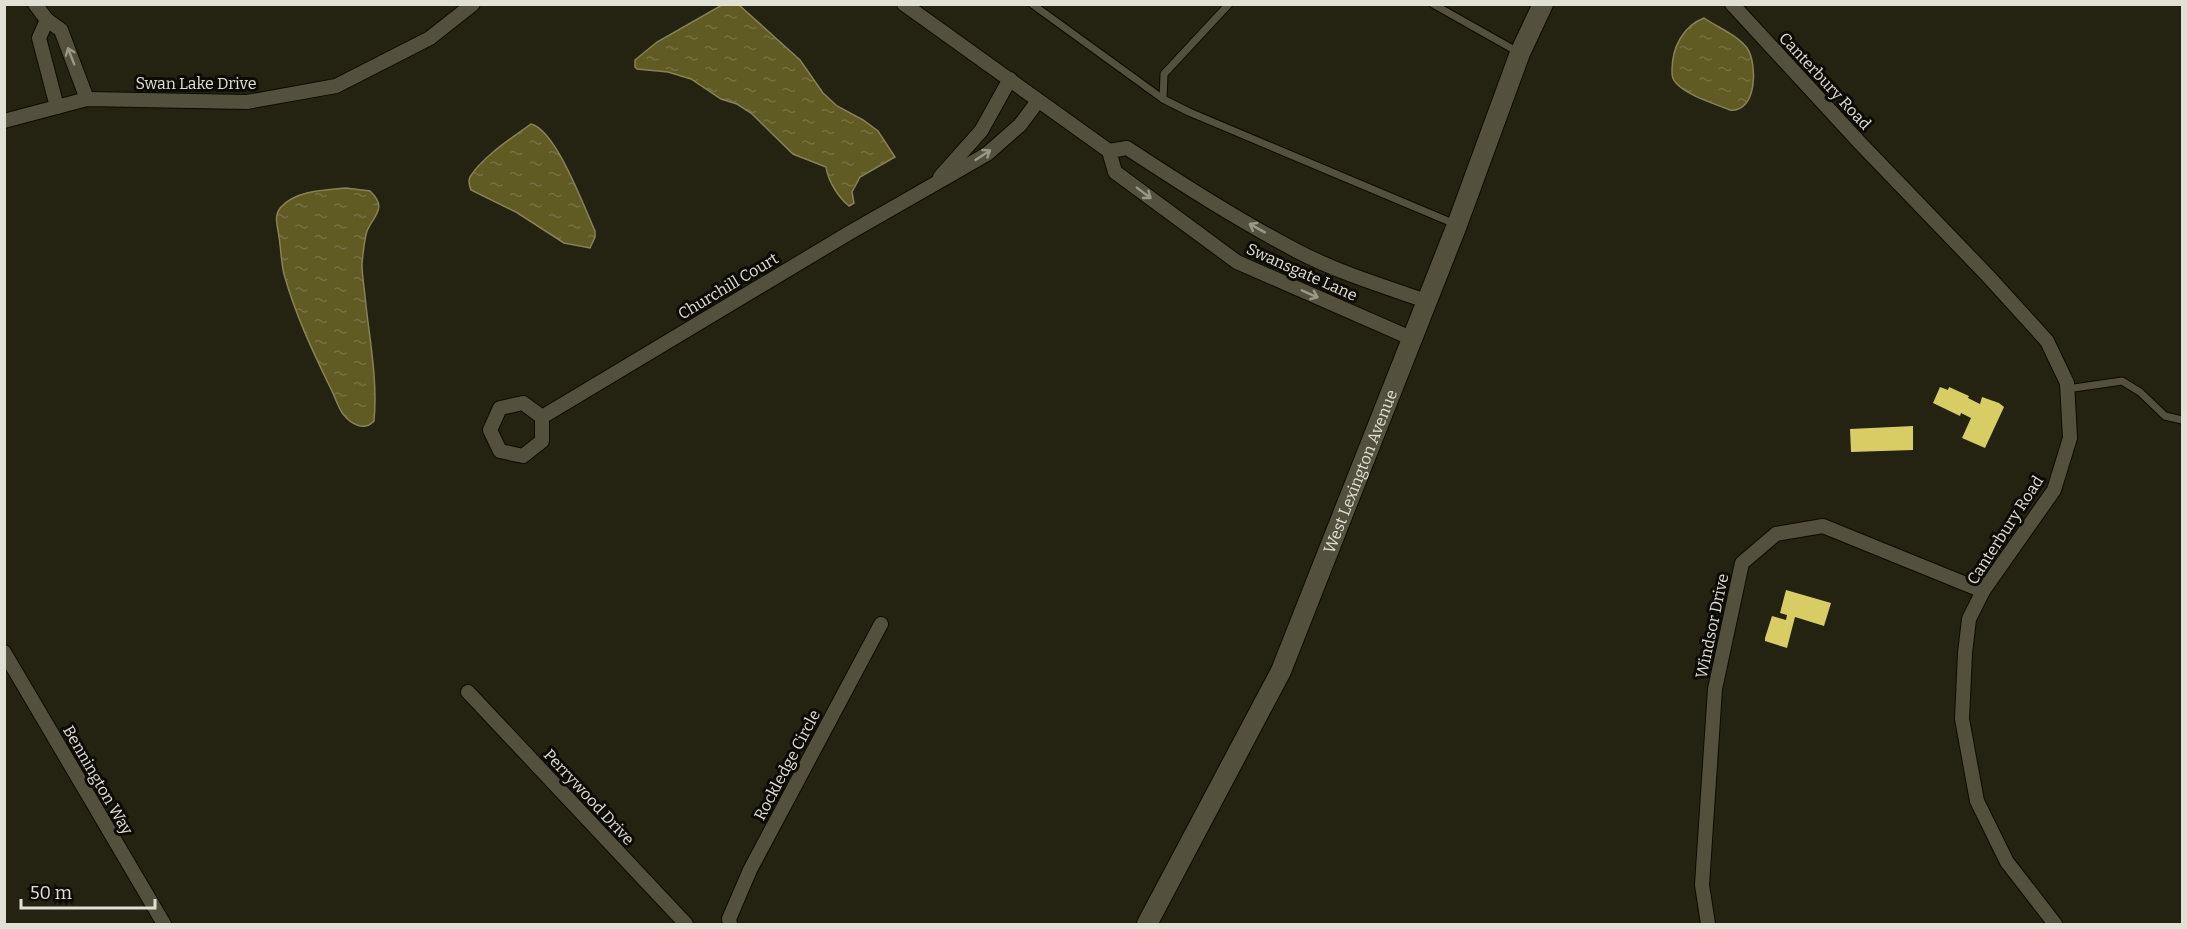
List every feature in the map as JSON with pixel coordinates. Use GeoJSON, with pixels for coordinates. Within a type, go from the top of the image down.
{"type":"FeatureCollection","features":[{"type":"Feature","properties":{"kind":"street"},"geometry":{"type":"LineString","coordinates":[[35,4],[47,20],[61,30],[87,99]]}},
{"type":"Feature","properties":{"kind":"street","name":"Swan Lake Drive"},"geometry":{"type":"LineString","coordinates":[[4,121],[87,99],[247,102],[336,86],[430,38],[473,4]]}},
{"type":"Feature","properties":{"kind":"street","name":"Swansgate Lane"},"geometry":{"type":"LineString","coordinates":[[904,4],[1109,151],[1115,171],[1237,262],[1413,339]]}},
{"type":"Feature","properties":{"kind":"street","name":"West Lexington Avenue"},"geometry":{"type":"LineString","coordinates":[[1147,924],[1281,671],[1413,339],[1520,53],[1543,4]]}},
{"type":"Feature","properties":{"kind":"street","name":"Canterbury Road"},"geometry":{"type":"LineString","coordinates":[[1732,4],[2047,341],[2067,383],[2070,438],[2054,490],[1983,591],[1969,619],[1962,719],[1977,801],[2007,862],[2055,924]]}},
{"type":"Feature","properties":{"kind":"street"},"geometry":{"type":"LineString","coordinates":[[47,20],[39,38],[57,107]]}},
{"type":"Feature","properties":{"kind":"street","name":"Churchill Court"},"geometry":{"type":"LineString","coordinates":[[933,185],[981,131],[1010,79]]}},
{"type":"Feature","properties":{"kind":"street","name":"Churchill Court"},"geometry":{"type":"LineString","coordinates":[[542,417],[770,279],[987,154],[1020,125],[1038,101]]}},
{"type":"Feature","properties":{"kind":"street","name":"Swansgate Lane"},"geometry":{"type":"LineString","coordinates":[[1109,151],[1126,148],[1216,206],[1298,252],[1371,282],[1426,301]]}},
{"type":"Feature","properties":{"kind":"street","name":"Windsor Drive"},"geometry":{"type":"LineString","coordinates":[[1708,924],[1702,885],[1715,689],[1742,563],[1776,534],[1823,526],[1983,591]]}},
{"type":"Feature","properties":{"kind":"street","name":"Rockledge Circle"},"geometry":{"type":"LineString","coordinates":[[730,924],[729,919],[750,870],[881,624]]}},
{"type":"Feature","properties":{"kind":"street","name":"Bennington Way"},"geometry":{"type":"LineString","coordinates":[[4,652],[164,924]]}},
{"type":"Feature","properties":{"kind":"street","name":"Perrywood Drive"},"geometry":{"type":"LineString","coordinates":[[468,692],[686,924]]}},
{"type":"Feature","properties":{"kind":"lane"},"geometry":{"type":"LineString","coordinates":[[1032,4],[1163,99],[1457,225]]}},
{"type":"Feature","properties":{"kind":"lane"},"geometry":{"type":"LineString","coordinates":[[1163,99],[1164,74],[1228,4]]}},
{"type":"Feature","properties":{"kind":"lane"},"geometry":{"type":"LineString","coordinates":[[1433,4],[1520,53]]}},
{"type":"Feature","properties":{"kind":"lane"},"geometry":{"type":"LineString","coordinates":[[2067,389],[2122,381],[2140,392],[2165,416],[2182,420]]}},
{"type":"Feature","properties":{"kind":"water"},"geometry":{"type":"Polygon","coordinates":[[[722,5],[739,5],[800,60],[823,93],[837,106],[878,131],[895,157],[860,177],[852,192],[854,203],[849,206],[841,198],[831,183],[826,167],[793,154],[751,113],[737,104],[721,99],[691,79],[668,72],[635,67],[635,60],[657,42],[722,5]]]}},
{"type":"Feature","properties":{"kind":"water"},"geometry":{"type":"Polygon","coordinates":[[[1704,18],[1738,39],[1751,55],[1753,86],[1746,104],[1739,109],[1730,110],[1694,95],[1681,88],[1673,78],[1674,54],[1680,39],[1690,26],[1704,18]]]}},
{"type":"Feature","properties":{"kind":"water"},"geometry":{"type":"Polygon","coordinates":[[[531,124],[540,129],[550,140],[577,188],[595,231],[590,248],[564,243],[516,212],[471,190],[470,177],[482,162],[531,124]]]}},
{"type":"Feature","properties":{"kind":"water"},"geometry":{"type":"Polygon","coordinates":[[[346,188],[370,191],[379,207],[367,231],[362,264],[375,390],[374,421],[366,426],[354,424],[343,414],[311,347],[293,304],[284,274],[277,222],[277,214],[281,207],[295,197],[321,190],[346,188]]]}},
{"type":"Feature","properties":{"kind":"building"},"geometry":{"type":"Polygon","coordinates":[[[1940,387],[1948,390],[1949,387],[1980,404],[1982,397],[2004,407],[1985,448],[1962,438],[1971,418],[1961,413],[1960,416],[1933,403],[1940,387]]]}},
{"type":"Feature","properties":{"kind":"building"},"geometry":{"type":"Polygon","coordinates":[[[1913,426],[1913,450],[1851,452],[1850,429],[1913,426]]]}},
{"type":"Feature","properties":{"kind":"building"},"geometry":{"type":"Polygon","coordinates":[[[1786,590],[1831,603],[1824,626],[1795,617],[1787,648],[1765,641],[1772,616],[1786,620],[1787,615],[1780,613],[1786,590]]]}}]}
